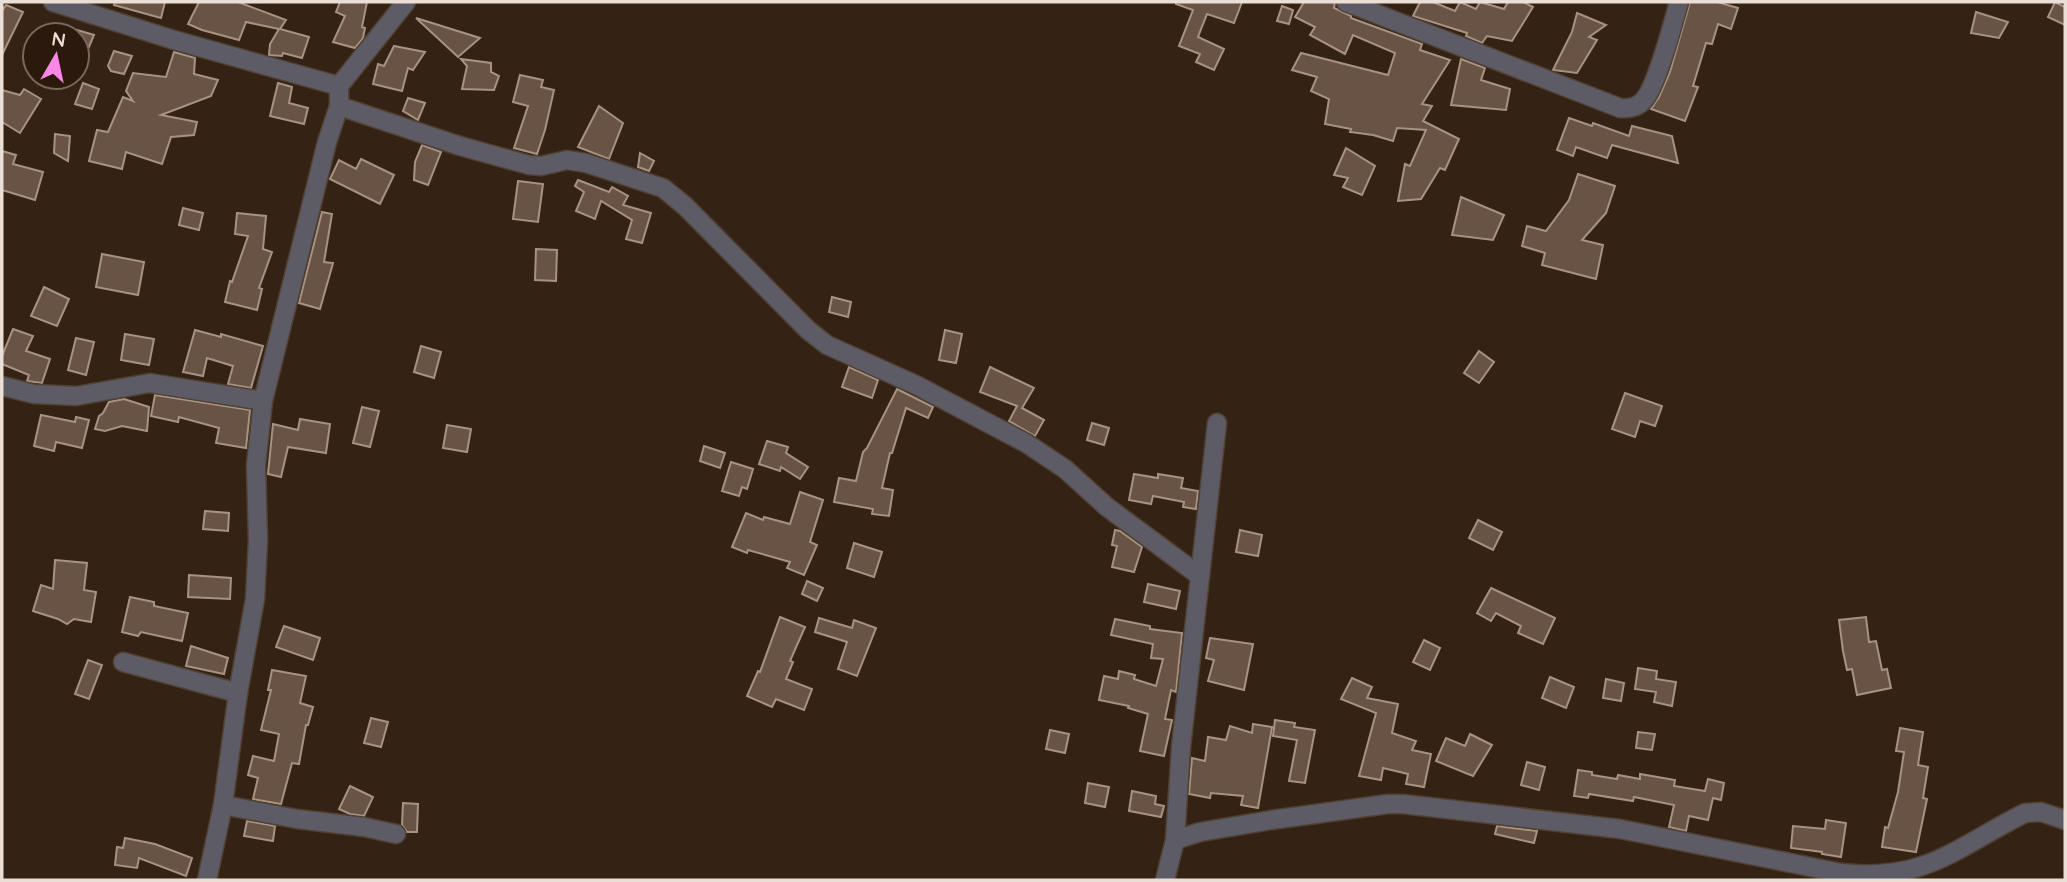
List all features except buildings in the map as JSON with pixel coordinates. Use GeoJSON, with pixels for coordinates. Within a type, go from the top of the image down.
{"type":"FeatureCollection","features":[{"type":"Feature","properties":{"kind":"street"},"geometry":{"type":"LineString","coordinates":[[53,2],[174,40],[340,86]]}},
{"type":"Feature","properties":{"kind":"street"},"geometry":{"type":"LineString","coordinates":[[207,880],[223,804],[238,693],[255,599],[258,541],[256,465],[263,401],[327,142],[339,106],[340,86],[406,2]]}},
{"type":"Feature","properties":{"kind":"street"},"geometry":{"type":"LineString","coordinates":[[1346,2],[1628,109],[1647,97],[1679,2]]}},
{"type":"Feature","properties":{"kind":"street"},"geometry":{"type":"LineString","coordinates":[[339,106],[460,146],[529,165],[541,166],[567,160],[586,163],[663,188],[685,206],[808,330],[827,345],[916,384],[1026,443],[1065,469],[1107,507],[1200,576]]}},
{"type":"Feature","properties":{"kind":"street"},"geometry":{"type":"LineString","coordinates":[[2,386],[34,394],[76,396],[150,383],[263,401]]}},
{"type":"Feature","properties":{"kind":"street"},"geometry":{"type":"LineString","coordinates":[[1165,880],[1175,840],[1181,747],[1217,423]]}},
{"type":"Feature","properties":{"kind":"street"},"geometry":{"type":"LineString","coordinates":[[123,662],[238,693]]}},
{"type":"Feature","properties":{"kind":"street"},"geometry":{"type":"LineString","coordinates":[[223,804],[396,834]]}},
{"type":"Feature","properties":{"kind":"street"},"geometry":{"type":"LineString","coordinates":[[1175,840],[1200,832],[1271,820],[1403,804],[1620,829],[1841,873],[1873,876],[1906,872],[1931,864],[2025,813],[2041,812],[2065,820]]}}]}
